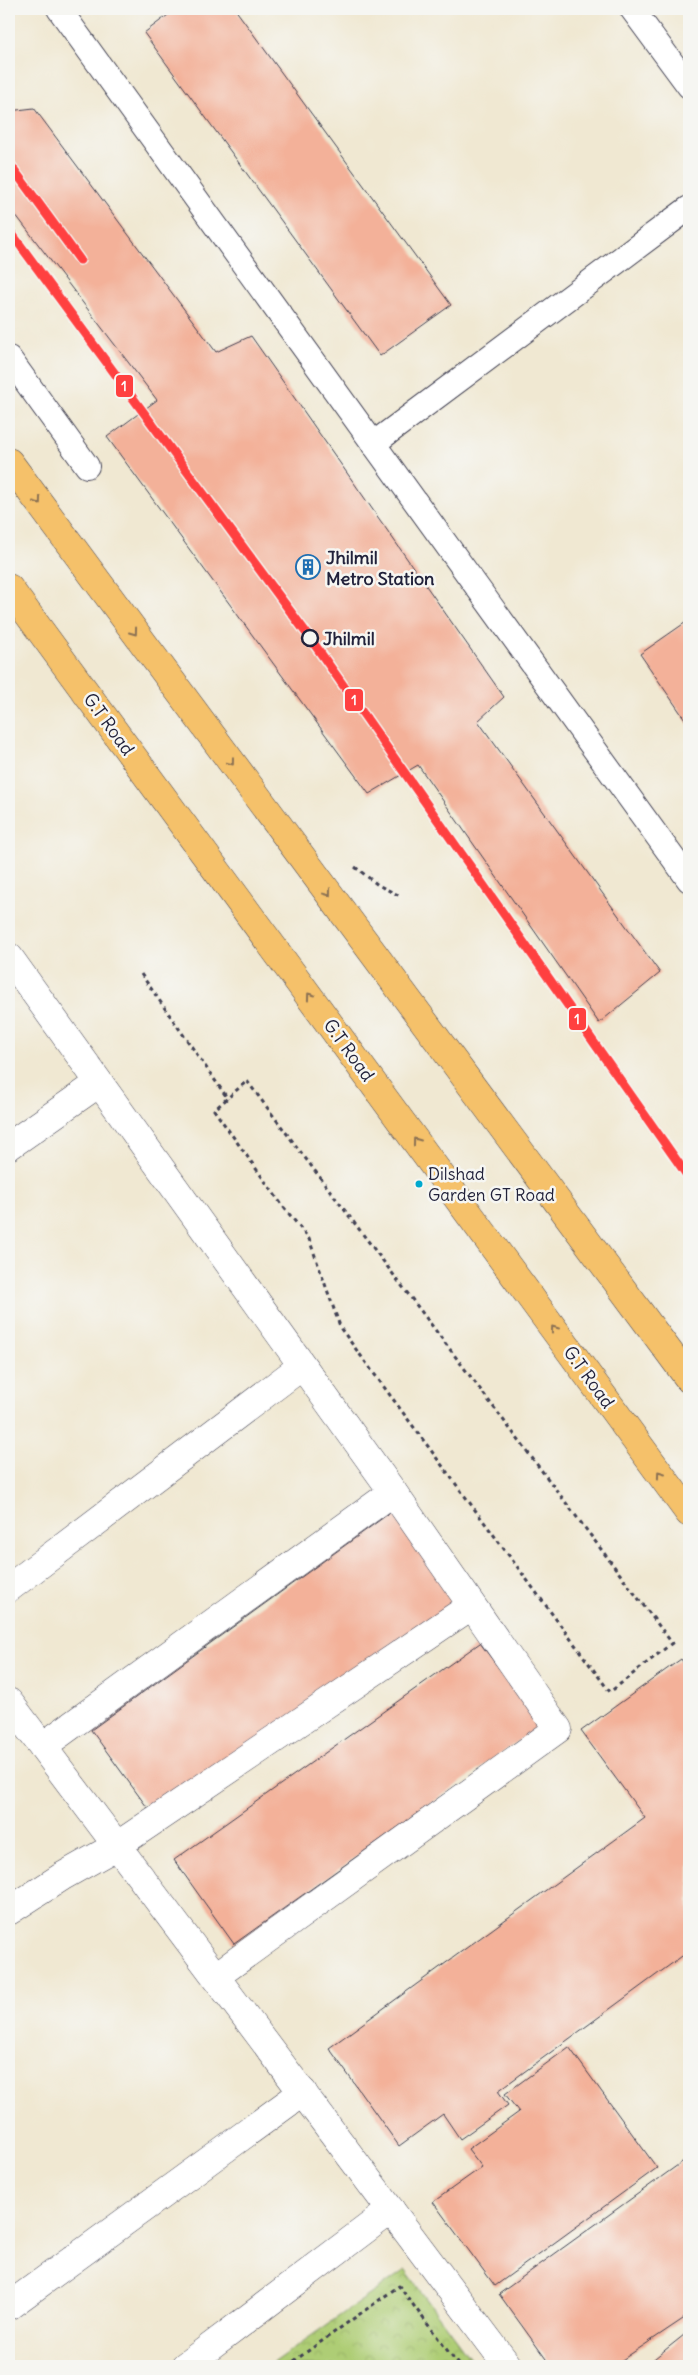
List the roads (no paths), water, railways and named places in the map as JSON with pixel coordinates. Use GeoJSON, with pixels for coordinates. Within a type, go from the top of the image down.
{"type":"FeatureCollection","features":[{"type":"Feature","properties":{"kind":"highway"},"geometry":{"type":"LineString","coordinates":[[9,462],[689,1379]]}},
{"type":"Feature","properties":{"kind":"highway","name":"G.T Road"},"geometry":{"type":"LineString","coordinates":[[9,588],[689,1513]]}},
{"type":"Feature","properties":{"kind":"street"},"geometry":{"type":"LineString","coordinates":[[9,957],[393,1492],[558,1729],[216,1976]]}},
{"type":"Feature","properties":{"kind":"street"},"geometry":{"type":"LineString","coordinates":[[9,1146],[99,1083]]}},
{"type":"Feature","properties":{"kind":"street"},"geometry":{"type":"LineString","coordinates":[[9,1588],[302,1366]]}},
{"type":"Feature","properties":{"kind":"street"},"geometry":{"type":"LineString","coordinates":[[42,1746],[393,1492]]}},
{"type":"Feature","properties":{"kind":"street"},"geometry":{"type":"LineString","coordinates":[[9,1912],[64,1876],[118,1845],[471,1606]]}},
{"type":"Feature","properties":{"kind":"street"},"geometry":{"type":"LineString","coordinates":[[9,1702],[508,2366]]}},
{"type":"Feature","properties":{"kind":"street"},"geometry":{"type":"LineString","coordinates":[[9,2306],[303,2092]]}},
{"type":"Feature","properties":{"kind":"street"},"geometry":{"type":"LineString","coordinates":[[185,2366],[391,2210]]}},
{"type":"Feature","properties":{"kind":"lane"},"geometry":{"type":"LineString","coordinates":[[59,9],[689,880]]}},
{"type":"Feature","properties":{"kind":"lane"},"geometry":{"type":"LineString","coordinates":[[632,9],[689,86]]}},
{"type":"Feature","properties":{"kind":"lane"},"geometry":{"type":"LineString","coordinates":[[373,444],[689,208]]}},
{"type":"Feature","properties":{"kind":"lane"},"geometry":{"type":"LineString","coordinates":[[9,358],[87,466]]}},
{"type":"Feature","properties":{"kind":"place","name":"Jhilmil Metro Station"},"geometry":{"type":"Point","coordinates":[308,567]}},
{"type":"Feature","properties":{"kind":"place","name":"Jhilmil"},"geometry":{"type":"Point","coordinates":[310,638]}},
{"type":"Feature","properties":{"kind":"place","name":"Dilshad Garden GT Road"},"geometry":{"type":"Point","coordinates":[419,1184]}}]}
